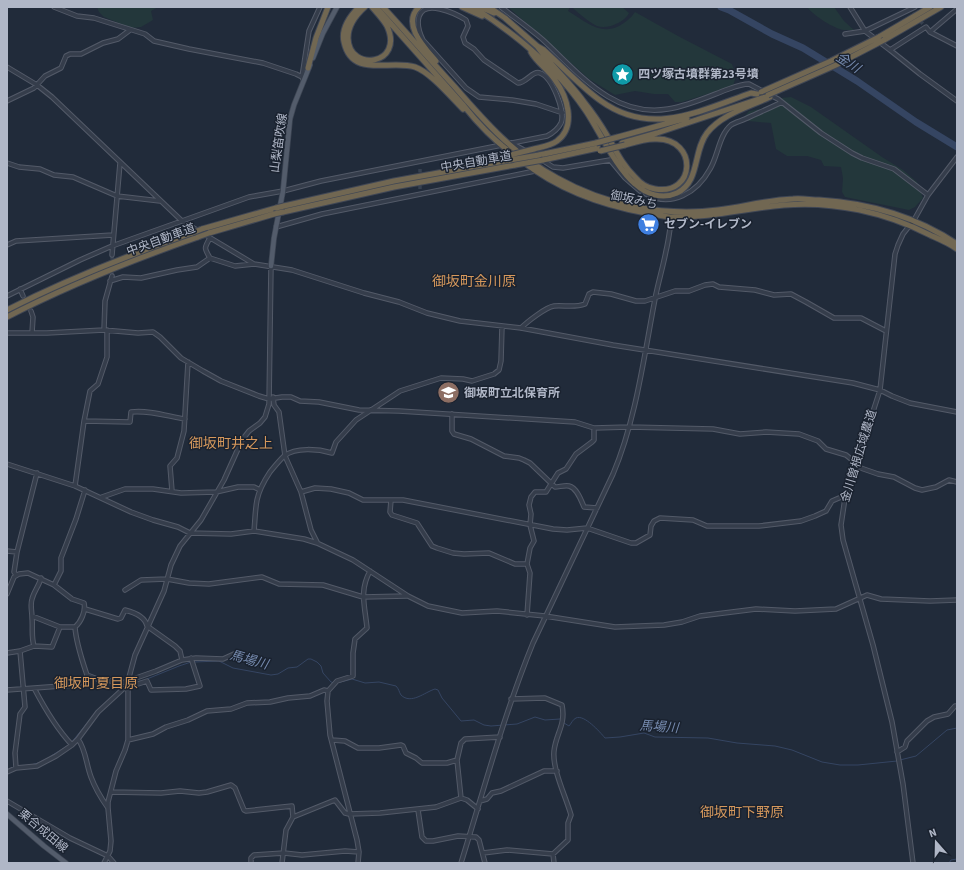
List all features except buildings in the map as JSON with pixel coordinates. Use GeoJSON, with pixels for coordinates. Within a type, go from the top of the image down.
{"type":"FeatureCollection","features":[{"type":"Feature","properties":{"kind":"highway"},"geometry":{"type":"LineString","coordinates":[[308,68],[316,38],[328,7]]}},
{"type":"Feature","properties":{"kind":"highway"},"geometry":{"type":"LineString","coordinates":[[365,7],[359,9],[346,23],[344,41],[351,57],[368,66],[394,65],[415,67],[425,72],[473,117]]}},
{"type":"Feature","properties":{"kind":"highway"},"geometry":{"type":"LineString","coordinates":[[359,9],[348,34],[350,50],[357,57],[366,60],[376,60],[385,55],[390,47],[391,36],[386,25],[372,7]]}},
{"type":"Feature","properties":{"kind":"highway","name":"御坂みち"},"geometry":{"type":"LineString","coordinates":[[376,7],[473,117],[501,145],[535,171],[576,193],[602,203],[627,210],[672,215],[717,215],[762,207],[797,204],[852,208],[912,222],[944,235],[957,244]]}},
{"type":"Feature","properties":{"kind":"highway","name":"御坂みち"},"geometry":{"type":"LineString","coordinates":[[383,7],[479,116],[534,164],[588,193],[628,205],[672,215]]}},
{"type":"Feature","properties":{"kind":"highway"},"geometry":{"type":"LineString","coordinates":[[419,7],[416,9],[413,18],[414,32],[479,116]]}},
{"type":"Feature","properties":{"kind":"highway"},"geometry":{"type":"LineString","coordinates":[[473,7],[546,63],[568,86],[591,118],[628,177],[634,183],[644,191],[664,196],[676,193],[686,186],[693,174],[704,138],[718,122],[769,96],[778,93],[779,90],[836,65],[884,40],[941,7]]}},
{"type":"Feature","properties":{"kind":"highway"},"geometry":{"type":"LineString","coordinates":[[480,7],[505,18]]}},
{"type":"Feature","properties":{"kind":"highway"},"geometry":{"type":"LineString","coordinates":[[489,7],[505,18],[537,46],[581,97],[607,136],[622,163],[635,178],[652,189],[662,190],[678,186],[687,173],[687,159],[683,151],[668,140],[658,138],[623,144]]}},
{"type":"Feature","properties":{"kind":"highway","name":"中央自動車道"},"geometry":{"type":"LineString","coordinates":[[7,317],[63,289],[117,266],[198,237],[209,236],[274,214],[342,197],[515,165],[684,119],[759,93],[825,64],[879,37],[930,7]]}},
{"type":"Feature","properties":{"kind":"highway"},"geometry":{"type":"LineString","coordinates":[[464,9],[489,18]]}},
{"type":"Feature","properties":{"kind":"highway"},"geometry":{"type":"LineString","coordinates":[[537,46],[544,50],[601,101],[620,113],[642,119],[664,120],[686,115],[752,93],[759,93]]}},
{"type":"Feature","properties":{"kind":"highway"},"geometry":{"type":"LineString","coordinates":[[508,158],[551,144],[561,136],[567,126],[568,113],[565,100],[559,87],[549,73],[536,60],[531,51]]}},
{"type":"Feature","properties":{"kind":"highway","name":"中央自動車道"},"geometry":{"type":"LineString","coordinates":[[7,310],[61,284],[115,261],[202,229],[276,208],[363,187],[466,168],[508,158],[570,154],[623,144],[769,96]]}},
{"type":"Feature","properties":{"kind":"highway","name":"御坂みち"},"geometry":{"type":"LineString","coordinates":[[912,222],[957,249]]}},
{"type":"Feature","properties":{"kind":"main road","name":"山梨笛吹線"},"geometry":{"type":"LineString","coordinates":[[271,266],[282,191],[290,119],[303,78],[323,33],[337,7]]}},
{"type":"Feature","properties":{"kind":"main road","name":"栗合成田線"},"geometry":{"type":"LineString","coordinates":[[7,814],[66,863]]}},
{"type":"Feature","properties":{"kind":"street"},"geometry":{"type":"LineString","coordinates":[[54,7],[61,8],[77,16],[94,18],[145,34],[154,41],[263,63],[296,74],[303,78],[310,31],[320,7]]}},
{"type":"Feature","properties":{"kind":"street"},"geometry":{"type":"LineString","coordinates":[[501,7],[540,38],[588,81],[608,97],[623,105],[638,110],[669,109],[734,87],[750,84],[782,102],[821,133],[852,153],[894,169],[928,195]]}},
{"type":"Feature","properties":{"kind":"street"},"geometry":{"type":"LineString","coordinates":[[850,7],[865,31],[957,101]]}},
{"type":"Feature","properties":{"kind":"street"},"geometry":{"type":"LineString","coordinates":[[845,34],[865,31],[911,11],[915,7]]}},
{"type":"Feature","properties":{"kind":"street"},"geometry":{"type":"LineString","coordinates":[[7,296],[112,246],[249,197],[282,191],[321,181],[547,136],[556,130],[561,122],[562,113],[559,99],[552,85],[544,75],[536,73],[522,83],[518,83],[484,60],[474,49],[465,43],[463,37],[468,26],[466,20],[439,8],[432,8],[422,11],[418,19],[418,26],[423,42],[466,88],[479,97],[536,104],[562,113]]}},
{"type":"Feature","properties":{"kind":"street"},"geometry":{"type":"LineString","coordinates":[[462,18],[464,9]]}},
{"type":"Feature","properties":{"kind":"street"},"geometry":{"type":"LineString","coordinates":[[930,32],[957,9]]}},
{"type":"Feature","properties":{"kind":"street"},"geometry":{"type":"LineString","coordinates":[[890,50],[925,25],[930,32],[957,46]]}},
{"type":"Feature","properties":{"kind":"street"},"geometry":{"type":"LineString","coordinates":[[7,101],[37,85],[45,76],[61,68],[66,56],[70,54],[81,54],[103,43],[118,39],[130,30]]}},
{"type":"Feature","properties":{"kind":"street"},"geometry":{"type":"LineString","coordinates":[[7,67],[37,85],[52,97],[182,221],[254,264]]}},
{"type":"Feature","properties":{"kind":"street"},"geometry":{"type":"LineString","coordinates":[[509,143],[553,167],[563,168],[610,160],[624,178],[636,188],[650,196],[667,200],[680,198],[699,184],[710,169],[724,134],[731,125],[782,102]]}},
{"type":"Feature","properties":{"kind":"street","name":"金川曽根広域農道"},"geometry":{"type":"LineString","coordinates":[[913,863],[903,784],[898,763],[892,722],[842,531],[843,505],[880,390],[895,254],[900,240],[928,195],[957,157]]}},
{"type":"Feature","properties":{"kind":"street"},"geometry":{"type":"LineString","coordinates":[[420,162],[420,168]]}},
{"type":"Feature","properties":{"kind":"street"},"geometry":{"type":"LineString","coordinates":[[7,163],[19,167],[40,169],[54,175],[74,177],[117,196],[160,201]]}},
{"type":"Feature","properties":{"kind":"street"},"geometry":{"type":"LineString","coordinates":[[112,255],[120,163]]}},
{"type":"Feature","properties":{"kind":"street"},"geometry":{"type":"LineString","coordinates":[[276,227],[322,214],[535,171]]}},
{"type":"Feature","properties":{"kind":"street"},"geometry":{"type":"LineString","coordinates":[[420,189],[420,194]]}},
{"type":"Feature","properties":{"kind":"street"},"geometry":{"type":"LineString","coordinates":[[461,863],[504,722],[533,642],[597,508],[618,460],[629,427],[646,350],[672,215]]}},
{"type":"Feature","properties":{"kind":"street"},"geometry":{"type":"LineString","coordinates":[[7,245],[16,241],[113,235]]}},
{"type":"Feature","properties":{"kind":"street"},"geometry":{"type":"LineString","coordinates":[[209,236],[205,249],[210,258],[235,266],[254,264],[292,270],[364,293],[399,302],[427,313],[454,320],[521,328],[613,346],[853,383],[880,390],[910,403],[957,412]]}},
{"type":"Feature","properties":{"kind":"street"},"geometry":{"type":"LineString","coordinates":[[110,281],[123,277],[141,278],[197,267],[210,258]]}},
{"type":"Feature","properties":{"kind":"street"},"geometry":{"type":"LineString","coordinates":[[104,863],[108,856],[111,841],[108,808],[111,792],[116,771],[128,740],[129,684],[135,655],[164,591],[176,553],[185,539],[201,520],[224,480],[246,434],[260,423],[268,411],[271,398],[271,266]]}},
{"type":"Feature","properties":{"kind":"street"},"geometry":{"type":"LineString","coordinates":[[75,486],[84,421],[90,391],[98,384],[107,357],[105,301],[112,276]]}},
{"type":"Feature","properties":{"kind":"street"},"geometry":{"type":"LineString","coordinates":[[521,328],[527,321],[536,317],[547,307],[580,306],[585,304],[589,294],[593,292],[645,301],[675,291],[688,291],[705,284],[713,284],[719,287],[755,290],[774,295],[791,294],[834,318],[861,318],[886,331]]}},
{"type":"Feature","properties":{"kind":"street"},"geometry":{"type":"LineString","coordinates":[[20,289],[23,296]]}},
{"type":"Feature","properties":{"kind":"street"},"geometry":{"type":"LineString","coordinates":[[31,311],[33,316],[32,333]]}},
{"type":"Feature","properties":{"kind":"street"},"geometry":{"type":"LineString","coordinates":[[254,531],[256,501],[264,480],[285,456],[303,450],[313,449],[332,453],[336,442],[356,420],[400,391],[427,381],[441,378],[472,381],[494,374],[499,370],[501,362],[502,326]]}},
{"type":"Feature","properties":{"kind":"street"},"geometry":{"type":"LineString","coordinates":[[7,333],[106,330],[153,332],[160,336],[181,358],[220,381],[259,396],[271,398],[292,397],[300,401],[319,402],[359,410],[575,422],[594,428],[713,428],[740,434],[766,432],[799,434],[818,441],[826,449],[846,455],[856,465],[878,474],[894,477],[915,488],[922,490],[936,487],[949,480],[957,482]]}},
{"type":"Feature","properties":{"kind":"street"},"geometry":{"type":"LineString","coordinates":[[172,491],[170,466],[177,458],[185,419],[188,362]]}},
{"type":"Feature","properties":{"kind":"street"},"geometry":{"type":"LineString","coordinates":[[271,398],[279,412],[285,456],[301,492],[311,530],[317,542]]}},
{"type":"Feature","properties":{"kind":"street"},"geometry":{"type":"LineString","coordinates":[[84,421],[130,422],[131,412],[137,411],[185,419]]}},
{"type":"Feature","properties":{"kind":"street"},"geometry":{"type":"LineString","coordinates":[[452,414],[452,431],[454,434],[471,439],[504,456],[519,458],[530,463],[555,487],[569,486],[572,488],[578,493],[584,507],[597,508]]}},
{"type":"Feature","properties":{"kind":"street"},"geometry":{"type":"LineString","coordinates":[[527,614],[530,573],[527,564],[530,548],[534,541],[530,525],[531,514],[529,506],[531,497],[535,492],[546,492],[558,473],[566,469],[576,454],[592,442],[594,428]]}},
{"type":"Feature","properties":{"kind":"street"},"geometry":{"type":"LineString","coordinates":[[7,464],[75,486],[153,520],[178,527],[190,533],[231,534],[254,531],[317,542],[353,560],[408,596],[428,606],[462,613],[497,611],[545,616],[615,627],[664,625],[682,622],[700,616],[756,609],[795,611],[836,608],[867,595],[881,599],[930,601],[957,600]]}},
{"type":"Feature","properties":{"kind":"street"},"geometry":{"type":"LineString","coordinates":[[16,575],[14,572],[17,552],[37,473]]}},
{"type":"Feature","properties":{"kind":"street"},"geometry":{"type":"LineString","coordinates":[[102,497],[125,489],[172,491],[181,493],[216,492],[238,487],[254,487],[260,490]]}},
{"type":"Feature","properties":{"kind":"street"},"geometry":{"type":"LineString","coordinates":[[301,492],[319,488],[330,489],[349,494],[363,500],[404,500],[560,530],[587,528],[631,543],[636,543],[650,535],[651,526],[654,521],[660,518],[693,520],[707,526],[759,526],[801,521],[826,510],[832,502],[846,495]]}},
{"type":"Feature","properties":{"kind":"street"},"geometry":{"type":"LineString","coordinates":[[54,585],[61,571],[61,558],[85,490]]}},
{"type":"Feature","properties":{"kind":"street"},"geometry":{"type":"LineString","coordinates":[[390,500],[390,512],[392,515],[417,523],[432,546],[458,553],[489,553],[515,564],[527,564]]}},
{"type":"Feature","properties":{"kind":"street"},"geometry":{"type":"LineString","coordinates":[[7,551],[17,552]]}},
{"type":"Feature","properties":{"kind":"street"},"geometry":{"type":"LineString","coordinates":[[358,863],[359,852],[330,735],[327,701],[328,691],[337,681],[353,676],[353,652],[355,639],[357,635],[367,628],[363,597],[365,581],[370,571]]}},
{"type":"Feature","properties":{"kind":"street"},"geometry":{"type":"LineString","coordinates":[[7,594],[12,580],[16,575],[28,573],[54,585],[72,599],[84,603],[84,609],[79,623],[75,627],[75,636],[87,675],[85,681],[75,685],[7,690]]}},
{"type":"Feature","properties":{"kind":"street"},"geometry":{"type":"LineString","coordinates":[[125,590],[141,580],[168,579],[189,583],[209,584],[262,577],[280,584],[323,585],[363,597],[408,596]]}},
{"type":"Feature","properties":{"kind":"street"},"geometry":{"type":"LineString","coordinates":[[34,646],[32,639],[32,600],[41,578]]}},
{"type":"Feature","properties":{"kind":"street"},"geometry":{"type":"LineString","coordinates":[[84,609],[118,620],[121,618],[125,610],[135,612],[146,622],[147,626],[180,651],[182,660]]}},
{"type":"Feature","properties":{"kind":"street"},"geometry":{"type":"LineString","coordinates":[[32,616],[60,626],[75,627]]}},
{"type":"Feature","properties":{"kind":"street"},"geometry":{"type":"LineString","coordinates":[[7,653],[20,651],[34,646],[52,647],[60,626]]}},
{"type":"Feature","properties":{"kind":"street"},"geometry":{"type":"LineString","coordinates":[[16,767],[15,753],[20,714],[26,707],[20,651]]}},
{"type":"Feature","properties":{"kind":"street"},"geometry":{"type":"LineString","coordinates":[[7,772],[16,767],[37,766],[56,756],[78,739],[98,712],[129,684],[182,660],[223,659],[234,654]]}},
{"type":"Feature","properties":{"kind":"street"},"geometry":{"type":"LineString","coordinates":[[87,675],[100,680],[108,680],[119,684],[147,681],[151,690],[186,689],[200,686],[192,660]]}},
{"type":"Feature","properties":{"kind":"street"},"geometry":{"type":"LineString","coordinates":[[34,688],[50,717],[71,744]]}},
{"type":"Feature","properties":{"kind":"street"},"geometry":{"type":"LineString","coordinates":[[128,740],[153,734],[166,726],[188,720],[207,711],[231,709],[247,703],[270,702],[288,698],[310,696],[324,690],[328,691]]}},
{"type":"Feature","properties":{"kind":"street"},"geometry":{"type":"LineString","coordinates":[[483,853],[507,850],[553,854],[568,840],[568,823],[571,815],[555,764],[554,751],[563,721],[562,705],[545,698],[512,699]]}},
{"type":"Feature","properties":{"kind":"street"},"geometry":{"type":"LineString","coordinates":[[897,752],[905,747],[907,741],[927,721],[934,716],[948,714],[954,706],[957,706]]}},
{"type":"Feature","properties":{"kind":"street"},"geometry":{"type":"LineString","coordinates":[[460,798],[457,760],[461,743],[465,738],[500,737]]}},
{"type":"Feature","properties":{"kind":"street"},"geometry":{"type":"LineString","coordinates":[[78,739],[84,749],[91,777],[98,793],[108,808]]}},
{"type":"Feature","properties":{"kind":"street"},"geometry":{"type":"LineString","coordinates":[[332,740],[344,741],[358,748],[379,748],[401,745],[406,753],[422,763],[447,764],[457,760]]}},
{"type":"Feature","properties":{"kind":"street"},"geometry":{"type":"LineString","coordinates":[[480,801],[487,799],[492,793],[501,791],[544,771],[557,771]]}},
{"type":"Feature","properties":{"kind":"street"},"geometry":{"type":"LineString","coordinates":[[111,792],[161,793],[180,791],[198,793],[231,785],[235,788],[246,812],[292,806],[293,817],[286,830],[282,863]]}},
{"type":"Feature","properties":{"kind":"street"},"geometry":{"type":"LineString","coordinates":[[293,817],[335,800],[345,813],[349,814],[418,810],[436,807],[460,798],[467,800],[478,809]]}},
{"type":"Feature","properties":{"kind":"street"},"geometry":{"type":"LineString","coordinates":[[7,801],[70,838],[108,856],[114,863]]}},
{"type":"Feature","properties":{"kind":"street"},"geometry":{"type":"LineString","coordinates":[[418,810],[422,837],[426,841],[458,836],[476,837],[479,840],[485,863]]}},
{"type":"Feature","properties":{"kind":"street"},"geometry":{"type":"LineString","coordinates":[[251,863],[251,858],[254,856],[284,853],[302,855],[345,851],[359,852]]}},
{"type":"Feature","properties":{"kind":"street"},"geometry":{"type":"LineString","coordinates":[[553,854],[554,863]]}},
{"type":"Feature","properties":{"kind":"green space"},"geometry":{"type":"Polygon","coordinates":[[[97,7],[158,7],[151,11],[153,20],[141,27],[131,28],[104,17],[99,12],[97,7]]]}},
{"type":"Feature","properties":{"kind":"green space"},"geometry":{"type":"Polygon","coordinates":[[[508,7],[570,7],[568,11],[580,19],[593,26],[605,29],[612,29],[619,26],[628,20],[635,12],[732,64],[736,76],[733,86],[682,102],[675,102],[668,94],[654,94],[635,91],[615,95],[589,79],[508,7]]]}},
{"type":"Feature","properties":{"kind":"green space"},"geometry":{"type":"Polygon","coordinates":[[[572,7],[622,7],[629,13],[620,22],[610,26],[601,27],[591,22],[572,7]]]}},
{"type":"Feature","properties":{"kind":"green space"},"geometry":{"type":"Polygon","coordinates":[[[807,7],[834,7],[844,21],[854,30],[844,30],[835,27],[819,18],[807,7]]]}},
{"type":"Feature","properties":{"kind":"green space"},"geometry":{"type":"Polygon","coordinates":[[[791,97],[811,107],[903,170],[917,182],[923,198],[915,207],[909,210],[845,197],[842,192],[843,178],[841,167],[824,166],[821,160],[807,156],[787,156],[776,149],[771,123],[748,121],[745,116],[749,111],[771,107],[781,98],[791,97]]]}},
{"type":"Feature","properties":{"kind":"waterway","name":"金川"},"geometry":{"type":"LineString","coordinates":[[721,7],[772,34],[803,48],[857,81],[916,122],[957,147]]}},
{"type":"Feature","properties":{"kind":"waterway","name":"馬場川"},"geometry":{"type":"LineString","coordinates":[[194,662],[219,661],[233,668],[271,675],[278,674],[288,668],[297,667],[308,659],[311,659],[321,666],[323,673],[331,682],[334,683]]}},
{"type":"Feature","properties":{"kind":"waterway","name":"馬場川"},"geometry":{"type":"LineString","coordinates":[[147,679],[191,662]]}},
{"type":"Feature","properties":{"kind":"waterway","name":"馬場川"},"geometry":{"type":"LineString","coordinates":[[337,683],[352,679],[365,683],[379,682],[396,686],[401,695],[409,699],[418,697],[435,689],[438,690],[442,698],[461,721],[474,720],[484,725],[491,726],[517,724],[535,717],[545,720],[560,719],[562,721]]}},
{"type":"Feature","properties":{"kind":"waterway","name":"馬場川"},"geometry":{"type":"LineString","coordinates":[[130,684],[140,681]]}},
{"type":"Feature","properties":{"kind":"waterway","name":"馬場川"},"geometry":{"type":"LineString","coordinates":[[71,743],[97,711]]}},
{"type":"Feature","properties":{"kind":"waterway","name":"馬場川"},"geometry":{"type":"LineString","coordinates":[[564,723],[569,726],[573,720],[579,717],[592,724],[605,738],[644,733],[655,737],[708,738],[737,743],[775,746],[792,750],[822,762],[840,765],[858,765],[897,761]]}},
{"type":"Feature","properties":{"kind":"waterway","name":"馬場川"},"geometry":{"type":"LineString","coordinates":[[900,760],[916,756],[947,730],[957,728]]}},
{"type":"Feature","properties":{"kind":"waterway","name":"馬場川"},"geometry":{"type":"LineString","coordinates":[[51,756],[69,745]]}},
{"type":"Feature","properties":{"kind":"waterway","name":"馬場川"},"geometry":{"type":"LineString","coordinates":[[31,765],[38,763]]}},
{"type":"Feature","properties":{"kind":"waterway"},"geometry":{"type":"LineString","coordinates":[[949,863],[951,860],[957,859]]}},
{"type":"Feature","properties":{"kind":"tunnel"},"geometry":{"type":"LineString","coordinates":[[913,13],[923,24]]}},
{"type":"Feature","properties":{"kind":"tunnel"},"geometry":{"type":"LineString","coordinates":[[420,168],[420,189]]}},
{"type":"Feature","properties":{"kind":"tunnel"},"geometry":{"type":"LineString","coordinates":[[112,255],[112,276]]}},
{"type":"Feature","properties":{"kind":"place","name":"四ツ塚古墳群第23号墳"},"geometry":{"type":"Point","coordinates":[623,74]}},
{"type":"Feature","properties":{"kind":"place","name":"セブン-イレブン"},"geometry":{"type":"Point","coordinates":[649,224]}},
{"type":"Feature","properties":{"kind":"place","name":"御坂町立北保育所"},"geometry":{"type":"Point","coordinates":[448,393]}},
{"type":"Feature","properties":{"kind":"district","name":"御坂町金川原"},"geometry":{"type":"Point","coordinates":[474,282]}},
{"type":"Feature","properties":{"kind":"district","name":"御坂町井之上"},"geometry":{"type":"Point","coordinates":[231,444]}},
{"type":"Feature","properties":{"kind":"district","name":"御坂町夏目原"},"geometry":{"type":"Point","coordinates":[96,684]}},
{"type":"Feature","properties":{"kind":"district","name":"御坂町下野原"},"geometry":{"type":"Point","coordinates":[742,813]}}]}
